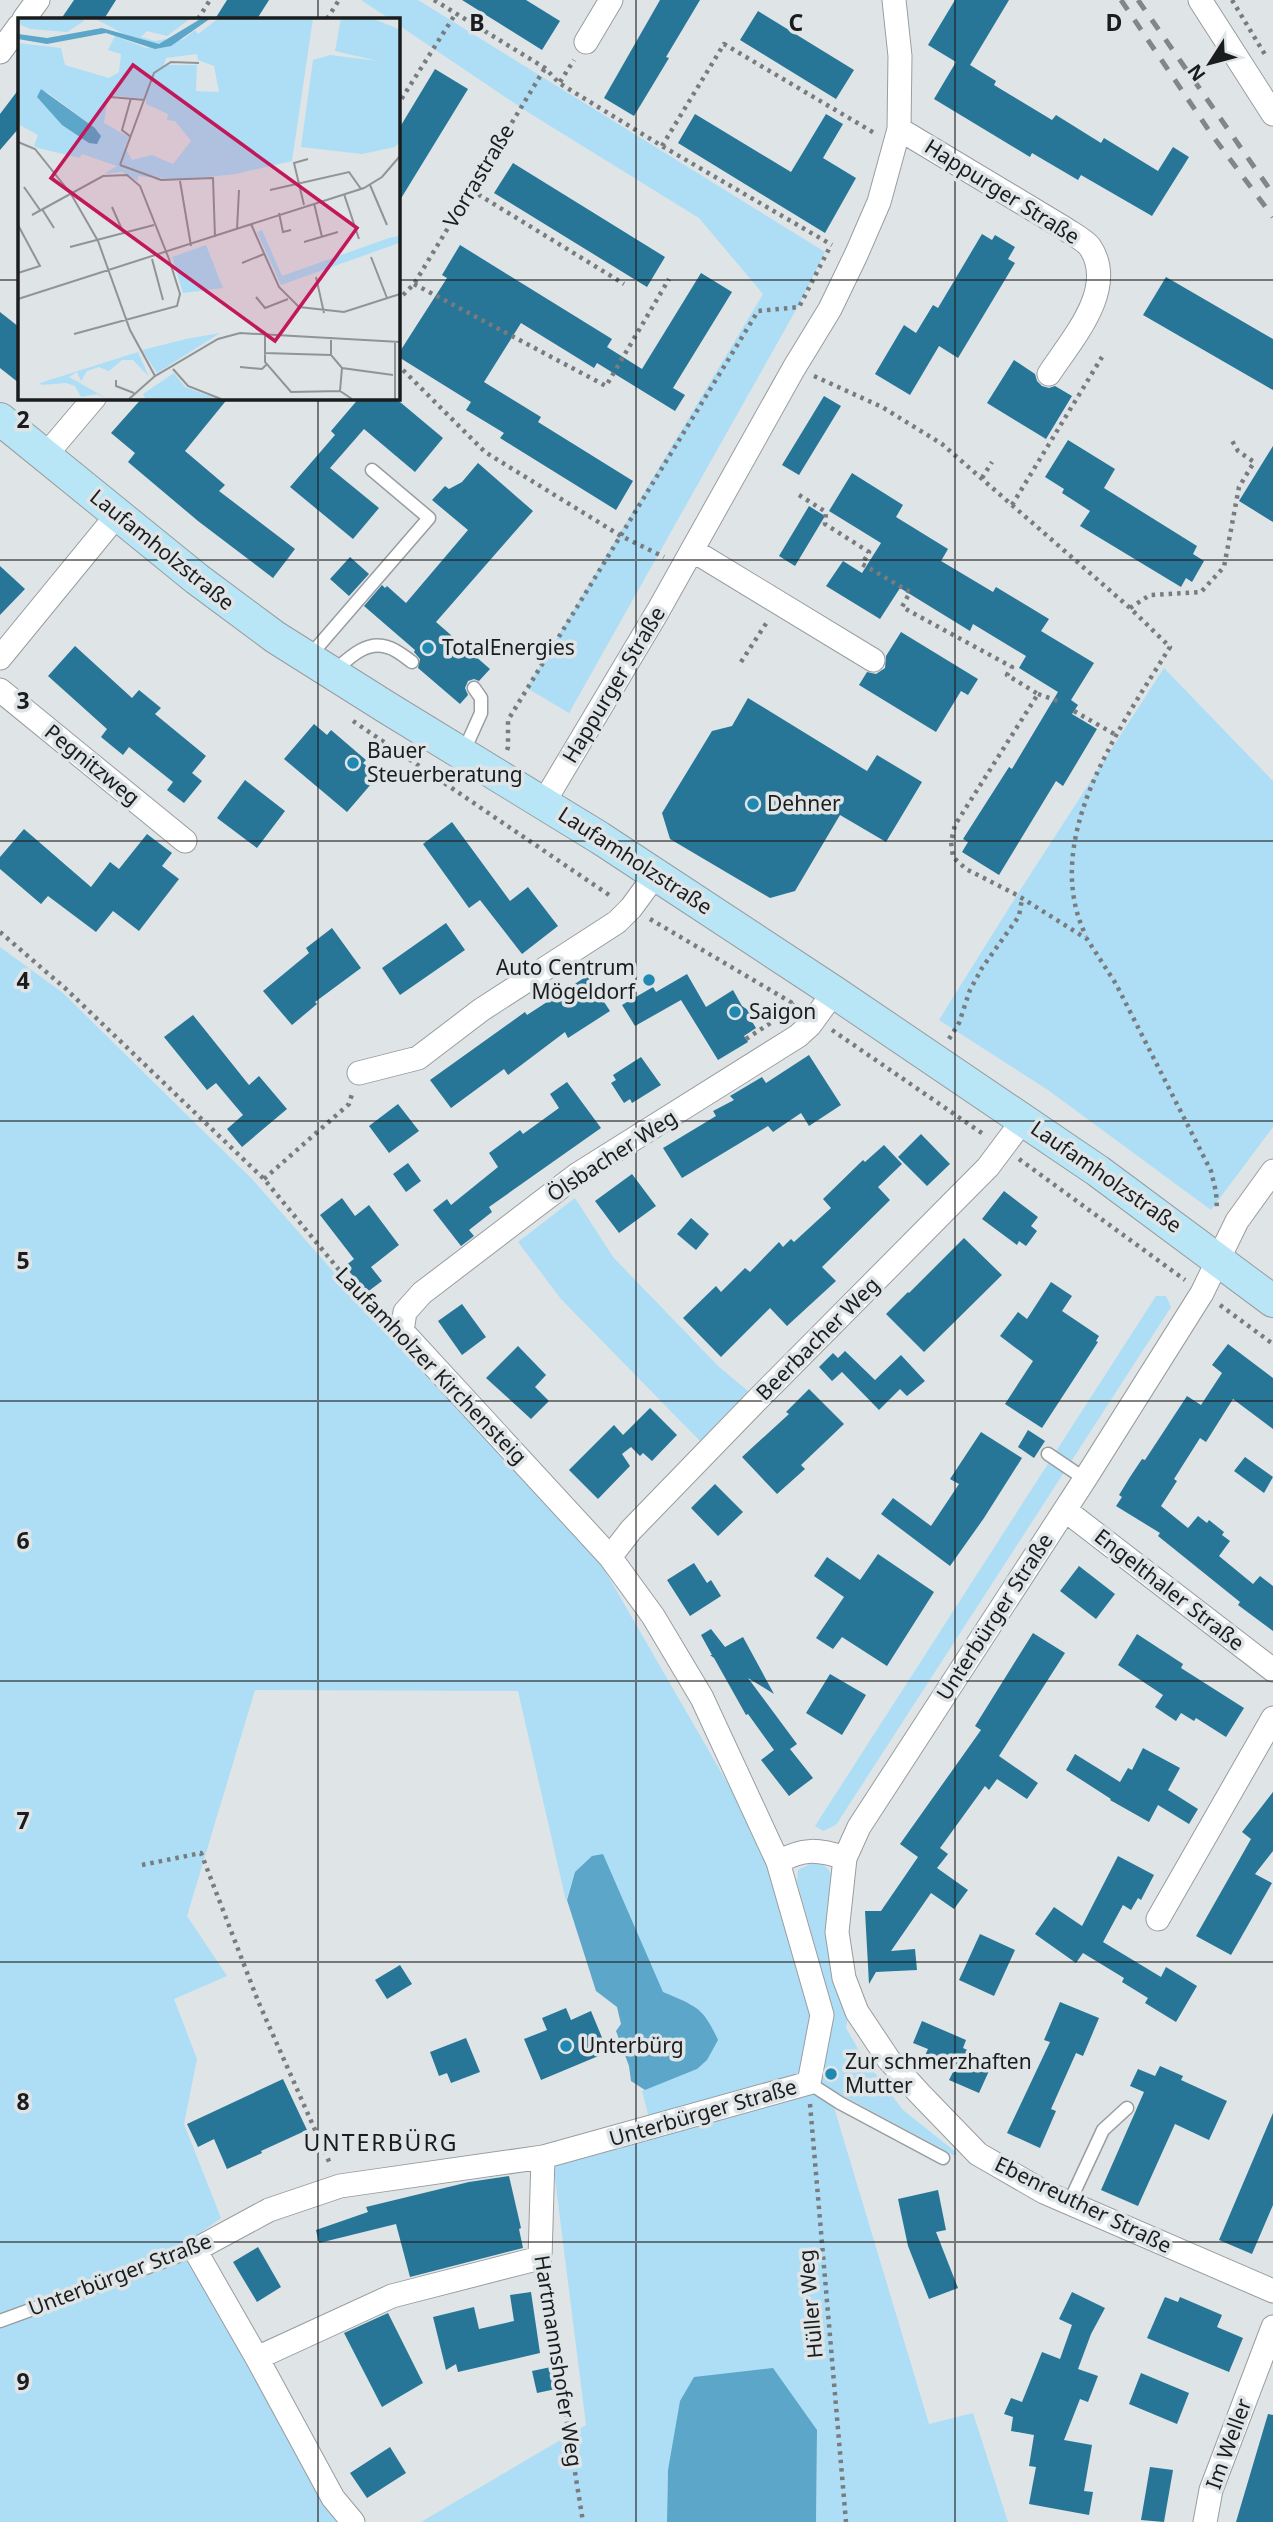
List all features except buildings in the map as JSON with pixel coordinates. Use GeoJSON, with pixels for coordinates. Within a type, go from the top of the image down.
{"type":"FeatureCollection","features":[{"type":"Feature","properties":{"kind":"main road","name":"Laufamholzstraße"},"geometry":{"type":"LineString","coordinates":[[0,419],[222,600],[320,666],[544,802],[656,874],[936,1060],[1158,1213],[1273,1301]]}},
{"type":"Feature","properties":{"kind":"street"},"geometry":{"type":"LineString","coordinates":[[25,18],[38,0]]}},
{"type":"Feature","properties":{"kind":"street"},"geometry":{"type":"LineString","coordinates":[[586,42],[611,0]]}},
{"type":"Feature","properties":{"kind":"street","name":"Happurger Straße"},"geometry":{"type":"LineString","coordinates":[[544,802],[830,309],[856,255],[879,202],[898,134],[900,56],[894,0]]}},
{"type":"Feature","properties":{"kind":"street"},"geometry":{"type":"LineString","coordinates":[[1200,0],[1273,114]]}},
{"type":"Feature","properties":{"kind":"street"},"geometry":{"type":"LineString","coordinates":[[0,52],[18,27]]}},
{"type":"Feature","properties":{"kind":"street","name":"Happurger Straße"},"geometry":{"type":"LineString","coordinates":[[898,134],[1064,228],[1090,246],[1100,274],[1093,303],[1049,374]]}},
{"type":"Feature","properties":{"kind":"street"},"geometry":{"type":"LineString","coordinates":[[45,456],[93,399]]}},
{"type":"Feature","properties":{"kind":"street"},"geometry":{"type":"LineString","coordinates":[[0,658],[117,515]]}},
{"type":"Feature","properties":{"kind":"street"},"geometry":{"type":"LineString","coordinates":[[687,558],[779,603],[873,660]]}},
{"type":"Feature","properties":{"kind":"street","name":"Pegnitzweg"},"geometry":{"type":"LineString","coordinates":[[0,690],[185,841]]}},
{"type":"Feature","properties":{"kind":"street"},"geometry":{"type":"LineString","coordinates":[[359,1073],[418,1058],[481,1010],[601,934],[631,908],[656,874]]}},
{"type":"Feature","properties":{"kind":"street","name":"Ölsbacher Weg"},"geometry":{"type":"LineString","coordinates":[[402,1331],[405,1312],[422,1293],[578,1174],[790,1042],[816,1018],[834,992]]}},
{"type":"Feature","properties":{"kind":"street","name":"Beerbacher Weg"},"geometry":{"type":"LineString","coordinates":[[610,1557],[631,1530],[955,1201],[1004,1148],[1024,1119]]}},
{"type":"Feature","properties":{"kind":"street","name":"Unterbürger Straße"},"geometry":{"type":"LineString","coordinates":[[845,1858],[859,1827],[1085,1479],[1202,1293],[1237,1221],[1273,1171]]}},
{"type":"Feature","properties":{"kind":"street","name":"Laufamholzer Kirchensteig"},"geometry":{"type":"LineString","coordinates":[[402,1331],[610,1557],[653,1616],[702,1698],[778,1862]]}},
{"type":"Feature","properties":{"kind":"street","name":"Engelthaler Straße"},"geometry":{"type":"LineString","coordinates":[[1065,1510],[1273,1670]]}},
{"type":"Feature","properties":{"kind":"street"},"geometry":{"type":"LineString","coordinates":[[1158,1919],[1273,1718]]}},
{"type":"Feature","properties":{"kind":"street"},"geometry":{"type":"LineString","coordinates":[[778,1862],[805,1851],[827,1852],[845,1858]]}},
{"type":"Feature","properties":{"kind":"street","name":"Ebenreuther Straße"},"geometry":{"type":"LineString","coordinates":[[845,1858],[837,1932],[844,1978],[857,2012],[889,2060],[978,2154],[1044,2192],[1273,2291]]}},
{"type":"Feature","properties":{"kind":"street","name":"Unterbürger Straße"},"geometry":{"type":"LineString","coordinates":[[194,2250],[269,2210],[340,2186],[543,2157],[809,2083],[822,2015],[778,1862]]}},
{"type":"Feature","properties":{"kind":"street","name":"Hartmannshofer Weg"},"geometry":{"type":"LineString","coordinates":[[540,2258],[543,2157]]}},
{"type":"Feature","properties":{"kind":"street"},"geometry":{"type":"LineString","coordinates":[[194,2250],[257,2358],[333,2498],[353,2522]]}},
{"type":"Feature","properties":{"kind":"street"},"geometry":{"type":"LineString","coordinates":[[257,2358],[392,2296],[540,2258]]}},
{"type":"Feature","properties":{"kind":"street","name":"Im Weller"},"geometry":{"type":"LineString","coordinates":[[1205,2522],[1211,2490],[1273,2327]]}},
{"type":"Feature","properties":{"kind":"lane"},"geometry":{"type":"LineString","coordinates":[[320,666],[429,518],[372,470]]}},
{"type":"Feature","properties":{"kind":"lane"},"geometry":{"type":"LineString","coordinates":[[320,666],[374,646],[388,647],[412,662]]}},
{"type":"Feature","properties":{"kind":"lane"},"geometry":{"type":"LineString","coordinates":[[463,753],[481,713],[481,698],[474,688]]}},
{"type":"Feature","properties":{"kind":"lane"},"geometry":{"type":"LineString","coordinates":[[1048,1454],[1085,1479]]}},
{"type":"Feature","properties":{"kind":"lane"},"geometry":{"type":"LineString","coordinates":[[809,2083],[840,2103],[943,2158]]}},
{"type":"Feature","properties":{"kind":"lane"},"geometry":{"type":"LineString","coordinates":[[1069,2203],[1103,2130],[1127,2108]]}},
{"type":"Feature","properties":{"kind":"lane","name":"Unterbürger Straße"},"geometry":{"type":"LineString","coordinates":[[0,2321],[194,2250]]}},
{"type":"Feature","properties":{"kind":"path"},"geometry":{"type":"LineString","coordinates":[[199,18],[210,0]]}},
{"type":"Feature","properties":{"kind":"path"},"geometry":{"type":"LineString","coordinates":[[328,18],[339,0]]}},
{"type":"Feature","properties":{"kind":"path"},"geometry":{"type":"LineString","coordinates":[[434,0],[545,68],[559,83],[662,146],[831,245],[856,255]]}},
{"type":"Feature","properties":{"kind":"path"},"geometry":{"type":"LineString","coordinates":[[1232,0],[1272,67]]}},
{"type":"Feature","properties":{"kind":"path"},"geometry":{"type":"LineString","coordinates":[[399,103],[456,13]]}},
{"type":"Feature","properties":{"kind":"path"},"geometry":{"type":"LineString","coordinates":[[662,146],[724,44],[873,133],[898,134]]}},
{"type":"Feature","properties":{"kind":"path","name":"Vorrastraße"},"geometry":{"type":"LineString","coordinates":[[399,299],[414,284],[545,68]]}},
{"type":"Feature","properties":{"kind":"path"},"geometry":{"type":"LineString","coordinates":[[471,190],[624,284]]}},
{"type":"Feature","properties":{"kind":"path"},"geometry":{"type":"LineString","coordinates":[[474,805],[508,747],[508,720],[758,311],[799,307],[831,245]]}},
{"type":"Feature","properties":{"kind":"path"},"geometry":{"type":"LineString","coordinates":[[414,284],[606,386],[669,279]]}},
{"type":"Feature","properties":{"kind":"path"},"geometry":{"type":"LineString","coordinates":[[1012,505],[1102,357]]}},
{"type":"Feature","properties":{"kind":"path"},"geometry":{"type":"LineString","coordinates":[[399,366],[485,452],[621,536],[687,558]]}},
{"type":"Feature","properties":{"kind":"path"},"geometry":{"type":"LineString","coordinates":[[794,368],[882,407],[942,444],[1130,608],[1170,647],[1116,735],[1084,807],[1071,871],[1072,899],[1087,939],[1116,984],[1211,1171],[1216,1192],[1218,1258]]}},
{"type":"Feature","properties":{"kind":"path"},"geometry":{"type":"LineString","coordinates":[[1130,608],[1150,595],[1201,592],[1224,567],[1239,486],[1254,462],[1238,451],[1231,439]]}},
{"type":"Feature","properties":{"kind":"path"},"geometry":{"type":"LineString","coordinates":[[982,478],[992,462]]}},
{"type":"Feature","properties":{"kind":"path"},"geometry":{"type":"LineString","coordinates":[[799,495],[826,512],[825,524],[869,552],[862,564],[910,592],[902,607],[1012,667],[1007,675],[1038,694],[1058,701]]}},
{"type":"Feature","properties":{"kind":"path"},"geometry":{"type":"LineString","coordinates":[[741,662],[779,603]]}},
{"type":"Feature","properties":{"kind":"path"},"geometry":{"type":"LineString","coordinates":[[1038,694],[955,825],[951,842],[953,856],[966,869],[1022,898],[1087,939]]}},
{"type":"Feature","properties":{"kind":"path"},"geometry":{"type":"LineString","coordinates":[[1074,711],[1116,735]]}},
{"type":"Feature","properties":{"kind":"path"},"geometry":{"type":"LineString","coordinates":[[936,1060],[959,1023],[970,990],[982,968],[1019,916],[1022,898]]}},
{"type":"Feature","properties":{"kind":"path"},"geometry":{"type":"LineString","coordinates":[[631,908],[794,1003],[1004,1148],[1273,1344]]}},
{"type":"Feature","properties":{"kind":"path","name":"Laufamholzer Kirchensteig"},"geometry":{"type":"LineString","coordinates":[[0,932],[66,989],[264,1180],[373,1311],[402,1331]]}},
{"type":"Feature","properties":{"kind":"path"},"geometry":{"type":"LineString","coordinates":[[746,1039],[786,1013],[794,1003]]}},
{"type":"Feature","properties":{"kind":"path"},"geometry":{"type":"LineString","coordinates":[[264,1180],[349,1104],[359,1073]]}},
{"type":"Feature","properties":{"kind":"path"},"geometry":{"type":"LineString","coordinates":[[142,1865],[201,1853],[258,2001],[340,2186]]}},
{"type":"Feature","properties":{"kind":"path","name":"Hüller Weg"},"geometry":{"type":"LineString","coordinates":[[809,2083],[846,2522]]}},
{"type":"Feature","properties":{"kind":"path","name":"Hartmannshofer Weg"},"geometry":{"type":"LineString","coordinates":[[540,2258],[583,2522]]}},
{"type":"Feature","properties":{"kind":"shaded area"},"geometry":{"type":"Polygon","coordinates":[[[361,0],[418,0],[825,252],[801,301],[569,713],[527,688],[763,294],[699,218],[526,111],[399,25],[399,18],[388,18],[361,0]]]}},
{"type":"Feature","properties":{"kind":"shaded area"},"geometry":{"type":"Polygon","coordinates":[[[1164,668],[1273,781],[1273,1127],[1211,1210],[1048,1090],[939,1020],[1164,668]]]}},
{"type":"Feature","properties":{"kind":"shaded area"},"geometry":{"type":"Polygon","coordinates":[[[0,947],[63,993],[252,1179],[387,1333],[597,1557],[788,1888],[817,1953],[797,1882],[798,1870],[820,1862],[828,1869],[832,1876],[826,1921],[827,1942],[830,1968],[848,2017],[846,2028],[862,2056],[903,2110],[957,2153],[955,2156],[838,2093],[830,2094],[929,2424],[973,2413],[1008,2522],[816,2522],[817,2430],[668,2470],[667,2522],[421,2522],[586,2425],[553,2163],[654,2137],[642,2091],[697,2069],[693,2005],[663,1993],[575,1872],[566,1901],[518,1691],[255,1690],[187,1916],[227,1976],[174,1999],[197,2059],[184,2124],[221,2218],[182,2246],[342,2522],[0,2522],[0,947]]]}},
{"type":"Feature","properties":{"kind":"shaded area"},"geometry":{"type":"Polygon","coordinates":[[[575,1198],[613,1257],[719,1367],[748,1391],[700,1441],[561,1299],[518,1242],[575,1198]]]}},
{"type":"Feature","properties":{"kind":"shaded area"},"geometry":{"type":"Polygon","coordinates":[[[1156,1296],[1166,1296],[1171,1307],[836,1825],[823,1831],[815,1826],[1156,1296]]]}},
{"type":"Feature","properties":{"kind":"shaded area"},"geometry":{"type":"Polygon","coordinates":[[[603,1854],[663,1992],[703,2014],[718,2040],[707,2060],[697,2069],[645,2090],[631,2081],[629,2066],[616,2031],[621,2024],[617,2007],[596,1991],[567,1900],[575,1872],[592,1856],[603,1854]]]}},
{"type":"Feature","properties":{"kind":"shaded area"},"geometry":{"type":"Polygon","coordinates":[[[773,2368],[817,2430],[816,2522],[667,2522],[668,2470],[680,2401],[694,2377],[773,2368]]]}},
{"type":"Feature","properties":{"kind":"railway"},"geometry":{"type":"LineString","coordinates":[[1121,0],[1212,135],[1273,217]]}},
{"type":"Feature","properties":{"kind":"railway"},"geometry":{"type":"LineString","coordinates":[[1138,0],[1273,194]]}},
{"type":"Feature","properties":{"kind":"place","name":"TotalEnergies"},"geometry":{"type":"Point","coordinates":[428,648]}},
{"type":"Feature","properties":{"kind":"place","name":"Bauer Steuerberatung"},"geometry":{"type":"Point","coordinates":[353,763]}},
{"type":"Feature","properties":{"kind":"place","name":"Dehner"},"geometry":{"type":"Point","coordinates":[753,804]}},
{"type":"Feature","properties":{"kind":"place","name":"Auto Centrum Mögeldorf"},"geometry":{"type":"Point","coordinates":[649,980]}},
{"type":"Feature","properties":{"kind":"place","name":"Saigon"},"geometry":{"type":"Point","coordinates":[735,1012]}},
{"type":"Feature","properties":{"kind":"place","name":"Unterbürg"},"geometry":{"type":"Point","coordinates":[566,2046]}},
{"type":"Feature","properties":{"kind":"place","name":"Zur schmerzhaften Mutter"},"geometry":{"type":"Point","coordinates":[831,2074]}},
{"type":"Feature","properties":{"kind":"district","name":"UNTERBÜRG"},"geometry":{"type":"Point","coordinates":[381,2143]}}]}
